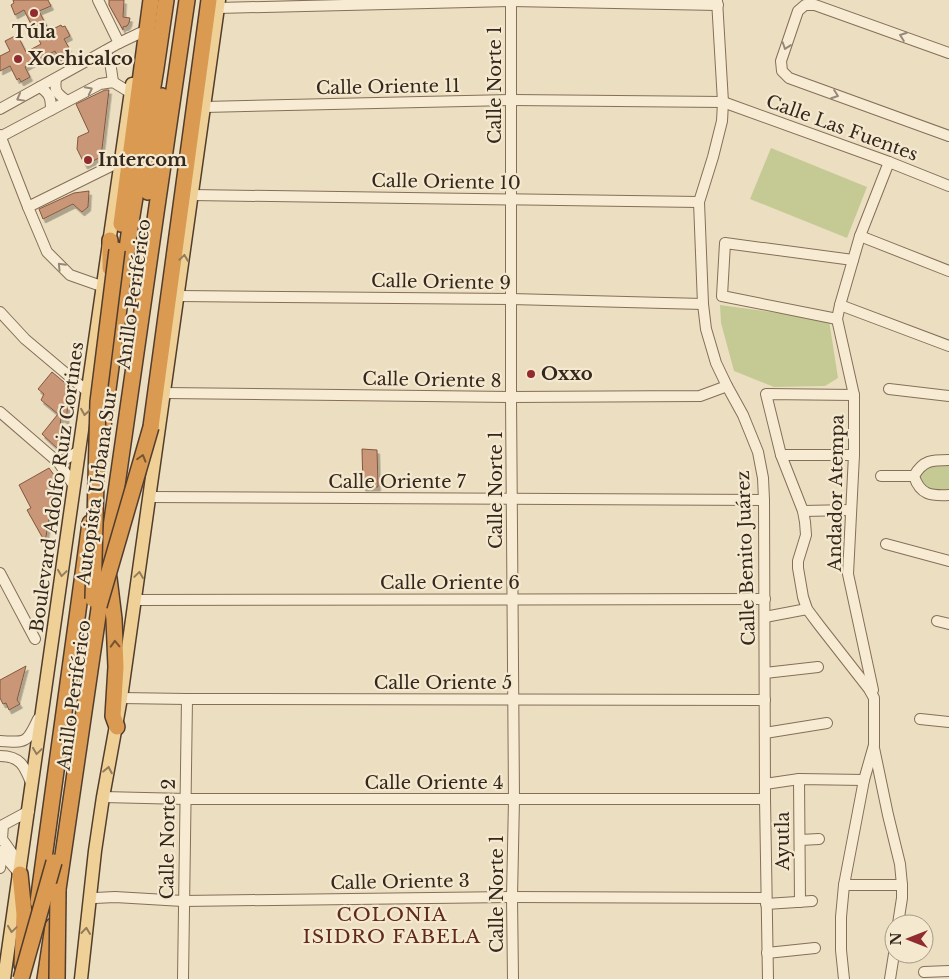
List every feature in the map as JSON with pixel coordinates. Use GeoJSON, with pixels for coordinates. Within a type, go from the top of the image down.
{"type":"FeatureCollection","features":[{"type":"Feature","properties":{"kind":"highway"},"geometry":{"type":"LineString","coordinates":[[96,602],[98,402],[151,0]]}},
{"type":"Feature","properties":{"kind":"highway","name":"Anillo Periférico"},"geometry":{"type":"LineString","coordinates":[[27,979],[129,234],[166,0]]}},
{"type":"Feature","properties":{"kind":"highway","name":"Autopista Urbana Sur"},"geometry":{"type":"LineString","coordinates":[[45,979],[96,602],[126,352],[175,0]]}},
{"type":"Feature","properties":{"kind":"highway","name":"Autopista Urbana Sur"},"geometry":{"type":"LineString","coordinates":[[37,979],[156,213],[187,0]]}},
{"type":"Feature","properties":{"kind":"highway","name":"Anillo Periférico"},"geometry":{"type":"LineString","coordinates":[[53,979],[109,578],[148,336],[193,0]]}},
{"type":"Feature","properties":{"kind":"highway"},"geometry":{"type":"LineString","coordinates":[[96,602],[151,427],[215,3]]}},
{"type":"Feature","properties":{"kind":"highway"},"geometry":{"type":"LineString","coordinates":[[110,240],[112,359]]}},
{"type":"Feature","properties":{"kind":"highway"},"geometry":{"type":"LineString","coordinates":[[109,578],[114,619],[116,667],[113,716],[116,727]]}},
{"type":"Feature","properties":{"kind":"highway"},"geometry":{"type":"LineString","coordinates":[[21,979],[54,862]]}},
{"type":"Feature","properties":{"kind":"highway"},"geometry":{"type":"LineString","coordinates":[[20,870],[24,914],[21,979]]}},
{"type":"Feature","properties":{"kind":"highway"},"geometry":{"type":"LineString","coordinates":[[57,979],[58,891]]}},
{"type":"Feature","properties":{"kind":"main road","name":"Boulevard Adolfo Ruiz Cortines"},"geometry":{"type":"LineString","coordinates":[[3,973],[29,811],[144,0]]}},
{"type":"Feature","properties":{"kind":"main road"},"geometry":{"type":"LineString","coordinates":[[81,979],[95,851],[121,698],[179,296],[204,107],[215,3]]}},
{"type":"Feature","properties":{"kind":"street"},"geometry":{"type":"LineString","coordinates":[[98,0],[120,43]]}},
{"type":"Feature","properties":{"kind":"street"},"geometry":{"type":"LineString","coordinates":[[215,3],[511,1],[717,3]]}},
{"type":"Feature","properties":{"kind":"street","name":"Calle Norte 1"},"geometry":{"type":"LineString","coordinates":[[511,1],[513,979]]}},
{"type":"Feature","properties":{"kind":"street","name":"Calle Benito Juárez"},"geometry":{"type":"LineString","coordinates":[[717,3],[723,102],[722,121],[699,202],[703,304],[706,330],[716,363],[743,415],[758,452],[762,478],[764,500],[768,979]]}},
{"type":"Feature","properties":{"kind":"street"},"geometry":{"type":"LineString","coordinates":[[949,53],[815,5],[805,5],[798,11],[781,61],[782,71],[789,78],[949,136]]}},
{"type":"Feature","properties":{"kind":"street"},"geometry":{"type":"LineString","coordinates":[[0,109],[140,33]]}},
{"type":"Feature","properties":{"kind":"street"},"geometry":{"type":"LineString","coordinates":[[106,51],[110,61],[113,82]]}},
{"type":"Feature","properties":{"kind":"street"},"geometry":{"type":"LineString","coordinates":[[56,79],[55,88],[58,95],[67,101]]}},
{"type":"Feature","properties":{"kind":"street"},"geometry":{"type":"LineString","coordinates":[[104,287],[70,275],[47,252],[0,136],[100,84],[113,82],[131,93]]}},
{"type":"Feature","properties":{"kind":"street"},"geometry":{"type":"LineString","coordinates":[[40,87],[47,92],[51,99],[52,110]]}},
{"type":"Feature","properties":{"kind":"street","name":"Calle Oriente 11"},"geometry":{"type":"LineString","coordinates":[[204,107],[512,100],[723,102]]}},
{"type":"Feature","properties":{"kind":"street","name":"Calle Las Fuentes"},"geometry":{"type":"LineString","coordinates":[[723,102],[889,162],[949,186]]}},
{"type":"Feature","properties":{"kind":"street"},"geometry":{"type":"LineString","coordinates":[[28,208],[121,161]]}},
{"type":"Feature","properties":{"kind":"street"},"geometry":{"type":"LineString","coordinates":[[853,260],[725,243],[722,296],[837,319],[860,236],[889,162]]}},
{"type":"Feature","properties":{"kind":"street","name":"Calle Oriente 10"},"geometry":{"type":"LineString","coordinates":[[192,196],[699,202]]}},
{"type":"Feature","properties":{"kind":"street"},"geometry":{"type":"LineString","coordinates":[[860,236],[949,271]]}},
{"type":"Feature","properties":{"kind":"street","name":"Calle Oriente 9"},"geometry":{"type":"LineString","coordinates":[[179,296],[511,299],[703,304]]}},
{"type":"Feature","properties":{"kind":"street"},"geometry":{"type":"LineString","coordinates":[[840,305],[949,346]]}},
{"type":"Feature","properties":{"kind":"street"},"geometry":{"type":"LineString","coordinates":[[0,312],[26,339],[88,392]]}},
{"type":"Feature","properties":{"kind":"street","name":"Andador Atempa"},"geometry":{"type":"LineString","coordinates":[[837,319],[854,395],[854,455],[848,574],[874,698],[874,745]]}},
{"type":"Feature","properties":{"kind":"street","name":"Calle Oriente 8"},"geometry":{"type":"LineString","coordinates":[[165,393],[511,397],[700,396],[727,386]]}},
{"type":"Feature","properties":{"kind":"street"},"geometry":{"type":"LineString","coordinates":[[889,389],[949,396]]}},
{"type":"Feature","properties":{"kind":"street"},"geometry":{"type":"LineString","coordinates":[[854,395],[766,394],[781,454],[803,510],[806,535],[798,561],[803,597],[808,609],[819,625],[874,698]]}},
{"type":"Feature","properties":{"kind":"street"},"geometry":{"type":"LineString","coordinates":[[1,415],[59,464],[74,486]]}},
{"type":"Feature","properties":{"kind":"street"},"geometry":{"type":"LineString","coordinates":[[59,464],[79,451]]}},
{"type":"Feature","properties":{"kind":"street"},"geometry":{"type":"LineString","coordinates":[[781,454],[854,455]]}},
{"type":"Feature","properties":{"kind":"street"},"geometry":{"type":"LineString","coordinates":[[914,476],[926,462],[949,460]]}},
{"type":"Feature","properties":{"kind":"street"},"geometry":{"type":"LineString","coordinates":[[882,476],[914,476]]}},
{"type":"Feature","properties":{"kind":"street"},"geometry":{"type":"LineString","coordinates":[[914,476],[917,485],[923,491],[931,494],[949,495]]}},
{"type":"Feature","properties":{"kind":"street","name":"Calle Oriente 7"},"geometry":{"type":"LineString","coordinates":[[150,497],[764,500]]}},
{"type":"Feature","properties":{"kind":"street"},"geometry":{"type":"LineString","coordinates":[[803,510],[851,510]]}},
{"type":"Feature","properties":{"kind":"street"},"geometry":{"type":"LineString","coordinates":[[886,544],[949,561]]}},
{"type":"Feature","properties":{"kind":"street"},"geometry":{"type":"LineString","coordinates":[[0,573],[35,639]]}},
{"type":"Feature","properties":{"kind":"street","name":"Calle Oriente 6"},"geometry":{"type":"LineString","coordinates":[[135,600],[765,599]]}},
{"type":"Feature","properties":{"kind":"street"},"geometry":{"type":"LineString","coordinates":[[765,617],[808,609]]}},
{"type":"Feature","properties":{"kind":"street"},"geometry":{"type":"LineString","coordinates":[[937,621],[949,624]]}},
{"type":"Feature","properties":{"kind":"street"},"geometry":{"type":"LineString","coordinates":[[765,673],[818,666]]}},
{"type":"Feature","properties":{"kind":"street","name":"Calle Oriente 5"},"geometry":{"type":"LineString","coordinates":[[121,698],[187,700],[765,700]]}},
{"type":"Feature","properties":{"kind":"street","name":"Calle Norte 2"},"geometry":{"type":"LineString","coordinates":[[183,979],[187,700]]}},
{"type":"Feature","properties":{"kind":"street"},"geometry":{"type":"LineString","coordinates":[[0,741],[19,742],[25,740],[32,734],[43,706]]}},
{"type":"Feature","properties":{"kind":"street"},"geometry":{"type":"LineString","coordinates":[[920,720],[949,722]]}},
{"type":"Feature","properties":{"kind":"street"},"geometry":{"type":"LineString","coordinates":[[765,733],[827,723]]}},
{"type":"Feature","properties":{"kind":"street"},"geometry":{"type":"LineString","coordinates":[[844,979],[841,917],[844,885],[864,780],[874,745]]}},
{"type":"Feature","properties":{"kind":"street"},"geometry":{"type":"LineString","coordinates":[[874,745],[900,864],[902,898],[900,914]]}},
{"type":"Feature","properties":{"kind":"street"},"geometry":{"type":"LineString","coordinates":[[0,756],[18,760],[25,767],[32,786]]}},
{"type":"Feature","properties":{"kind":"street"},"geometry":{"type":"LineString","coordinates":[[765,784],[799,779],[864,780]]}},
{"type":"Feature","properties":{"kind":"street","name":"Ayutla"},"geometry":{"type":"LineString","coordinates":[[799,779],[800,902]]}},
{"type":"Feature","properties":{"kind":"street","name":"Calle Oriente 4"},"geometry":{"type":"LineString","coordinates":[[103,797],[186,799],[765,799]]}},
{"type":"Feature","properties":{"kind":"street"},"geometry":{"type":"LineString","coordinates":[[20,870],[2,839],[3,824],[29,811]]}},
{"type":"Feature","properties":{"kind":"street"},"geometry":{"type":"LineString","coordinates":[[800,840],[819,840]]}},
{"type":"Feature","properties":{"kind":"street"},"geometry":{"type":"LineString","coordinates":[[1,853],[20,870]]}},
{"type":"Feature","properties":{"kind":"street"},"geometry":{"type":"LineString","coordinates":[[0,868],[1,853]]}},
{"type":"Feature","properties":{"kind":"street"},"geometry":{"type":"LineString","coordinates":[[844,885],[902,885]]}},
{"type":"Feature","properties":{"kind":"street","name":"Calle Oriente 3"},"geometry":{"type":"LineString","coordinates":[[95,898],[115,897],[183,901],[512,897],[812,901]]}},
{"type":"Feature","properties":{"kind":"street"},"geometry":{"type":"LineString","coordinates":[[768,952],[815,948]]}},
{"type":"Feature","properties":{"kind":"street"},"geometry":{"type":"LineString","coordinates":[[890,979],[892,964]]}},
{"type":"Feature","properties":{"kind":"street"},"geometry":{"type":"LineString","coordinates":[[924,972],[949,971]]}},
{"type":"Feature","properties":{"kind":"green space"},"geometry":{"type":"Polygon","coordinates":[[[771,148],[867,187],[847,238],[750,199],[771,148]]]}},
{"type":"Feature","properties":{"kind":"green space"},"geometry":{"type":"Polygon","coordinates":[[[720,305],[829,320],[838,378],[825,386],[774,387],[734,371],[721,323],[720,305]]]}},
{"type":"Feature","properties":{"kind":"green space"},"geometry":{"type":"Polygon","coordinates":[[[934,465],[949,465],[949,492],[928,490],[918,479],[922,471],[934,465]]]}},
{"type":"Feature","properties":{"kind":"building"},"geometry":{"type":"Polygon","coordinates":[[[13,0],[48,0],[51,6],[39,11],[49,31],[61,25],[62,27],[65,26],[70,36],[64,39],[69,48],[66,50],[70,56],[60,61],[55,51],[25,67],[30,77],[21,82],[19,78],[17,80],[10,66],[0,71],[0,56],[10,51],[5,41],[15,36],[16,40],[19,38],[26,52],[41,44],[24,10],[15,15],[11,5],[14,3],[13,0]]]}},
{"type":"Feature","properties":{"kind":"building"},"geometry":{"type":"Polygon","coordinates":[[[109,0],[124,0],[123,17],[130,18],[129,23],[123,27],[123,30],[109,5],[109,0]]]}},
{"type":"Feature","properties":{"kind":"building"},"geometry":{"type":"Polygon","coordinates":[[[105,90],[109,90],[101,157],[85,165],[77,149],[78,137],[89,132],[76,104],[105,90]]]}},
{"type":"Feature","properties":{"kind":"building"},"geometry":{"type":"Polygon","coordinates":[[[89,191],[88,207],[82,212],[73,204],[43,219],[39,209],[74,193],[89,191]]]}},
{"type":"Feature","properties":{"kind":"building"},"geometry":{"type":"Polygon","coordinates":[[[52,372],[70,387],[66,421],[61,417],[58,449],[42,434],[58,414],[41,400],[44,394],[38,389],[52,372]]]}},
{"type":"Feature","properties":{"kind":"building"},"geometry":{"type":"Polygon","coordinates":[[[362,449],[377,450],[378,487],[363,487],[362,449]]]}},
{"type":"Feature","properties":{"kind":"building"},"geometry":{"type":"Polygon","coordinates":[[[49,468],[59,482],[59,493],[53,496],[45,542],[27,510],[31,508],[19,485],[49,468]]]}},
{"type":"Feature","properties":{"kind":"building"},"geometry":{"type":"Polygon","coordinates":[[[26,666],[17,700],[20,704],[9,710],[6,703],[3,704],[0,698],[0,680],[26,666]]]}},
{"type":"Feature","properties":{"kind":"place","name":"Túla"},"geometry":{"type":"Point","coordinates":[34,13]}},
{"type":"Feature","properties":{"kind":"place","name":"Xochicalco"},"geometry":{"type":"Point","coordinates":[18,59]}},
{"type":"Feature","properties":{"kind":"place","name":"Intercom"},"geometry":{"type":"Point","coordinates":[88,160]}},
{"type":"Feature","properties":{"kind":"place","name":"Oxxo"},"geometry":{"type":"Point","coordinates":[531,374]}},
{"type":"Feature","properties":{"kind":"district","name":"COLONIA ISIDRO FABELA"},"geometry":{"type":"Point","coordinates":[392,925]}}]}
